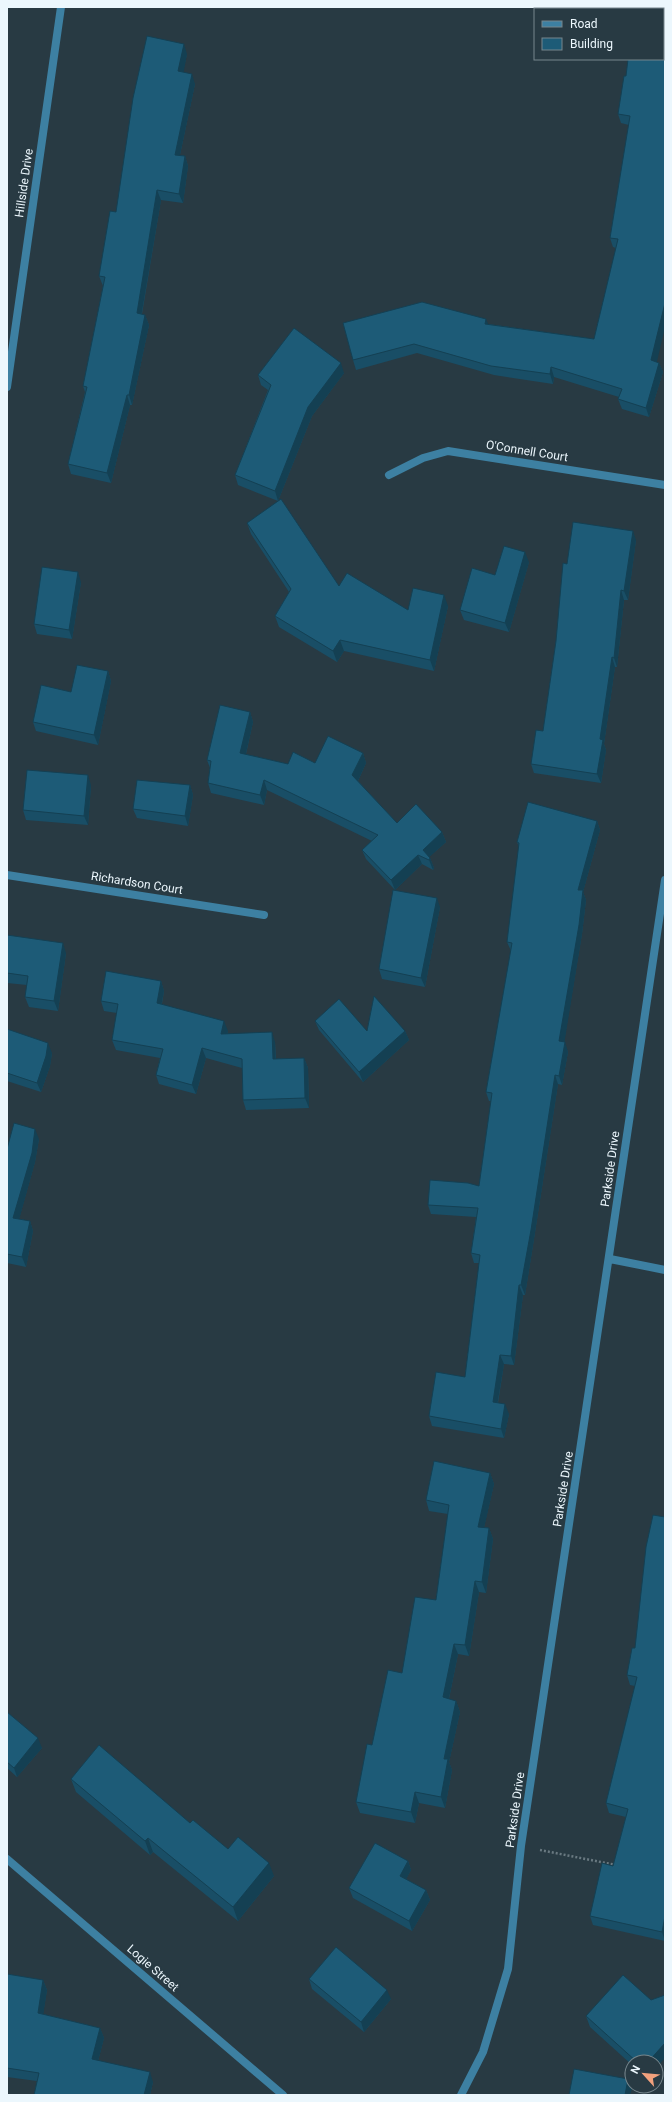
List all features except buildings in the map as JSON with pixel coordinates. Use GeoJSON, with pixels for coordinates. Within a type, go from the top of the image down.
{"type":"FeatureCollection","features":[{"type":"Feature","properties":{"kind":"street","name":"Hillside Drive"},"geometry":{"type":"LineString","coordinates":[[7,387],[61,7]]}},
{"type":"Feature","properties":{"kind":"street","name":"O'Connell Court"},"geometry":{"type":"LineString","coordinates":[[389,475],[423,458],[448,451],[665,485]]}},
{"type":"Feature","properties":{"kind":"street","name":"Richardson Court"},"geometry":{"type":"LineString","coordinates":[[7,875],[264,915]]}},
{"type":"Feature","properties":{"kind":"street","name":"Parkside Drive"},"geometry":{"type":"LineString","coordinates":[[461,2095],[483,2052],[508,1969],[521,1846],[610,1259],[665,880]]}},
{"type":"Feature","properties":{"kind":"street"},"geometry":{"type":"LineString","coordinates":[[610,1259],[665,1270]]}},
{"type":"Feature","properties":{"kind":"street","name":"Logie Street"},"geometry":{"type":"LineString","coordinates":[[7,1859],[282,2095]]}},
{"type":"Feature","properties":{"kind":"path"},"geometry":{"type":"LineString","coordinates":[[521,1846],[620,1866]]}}]}
